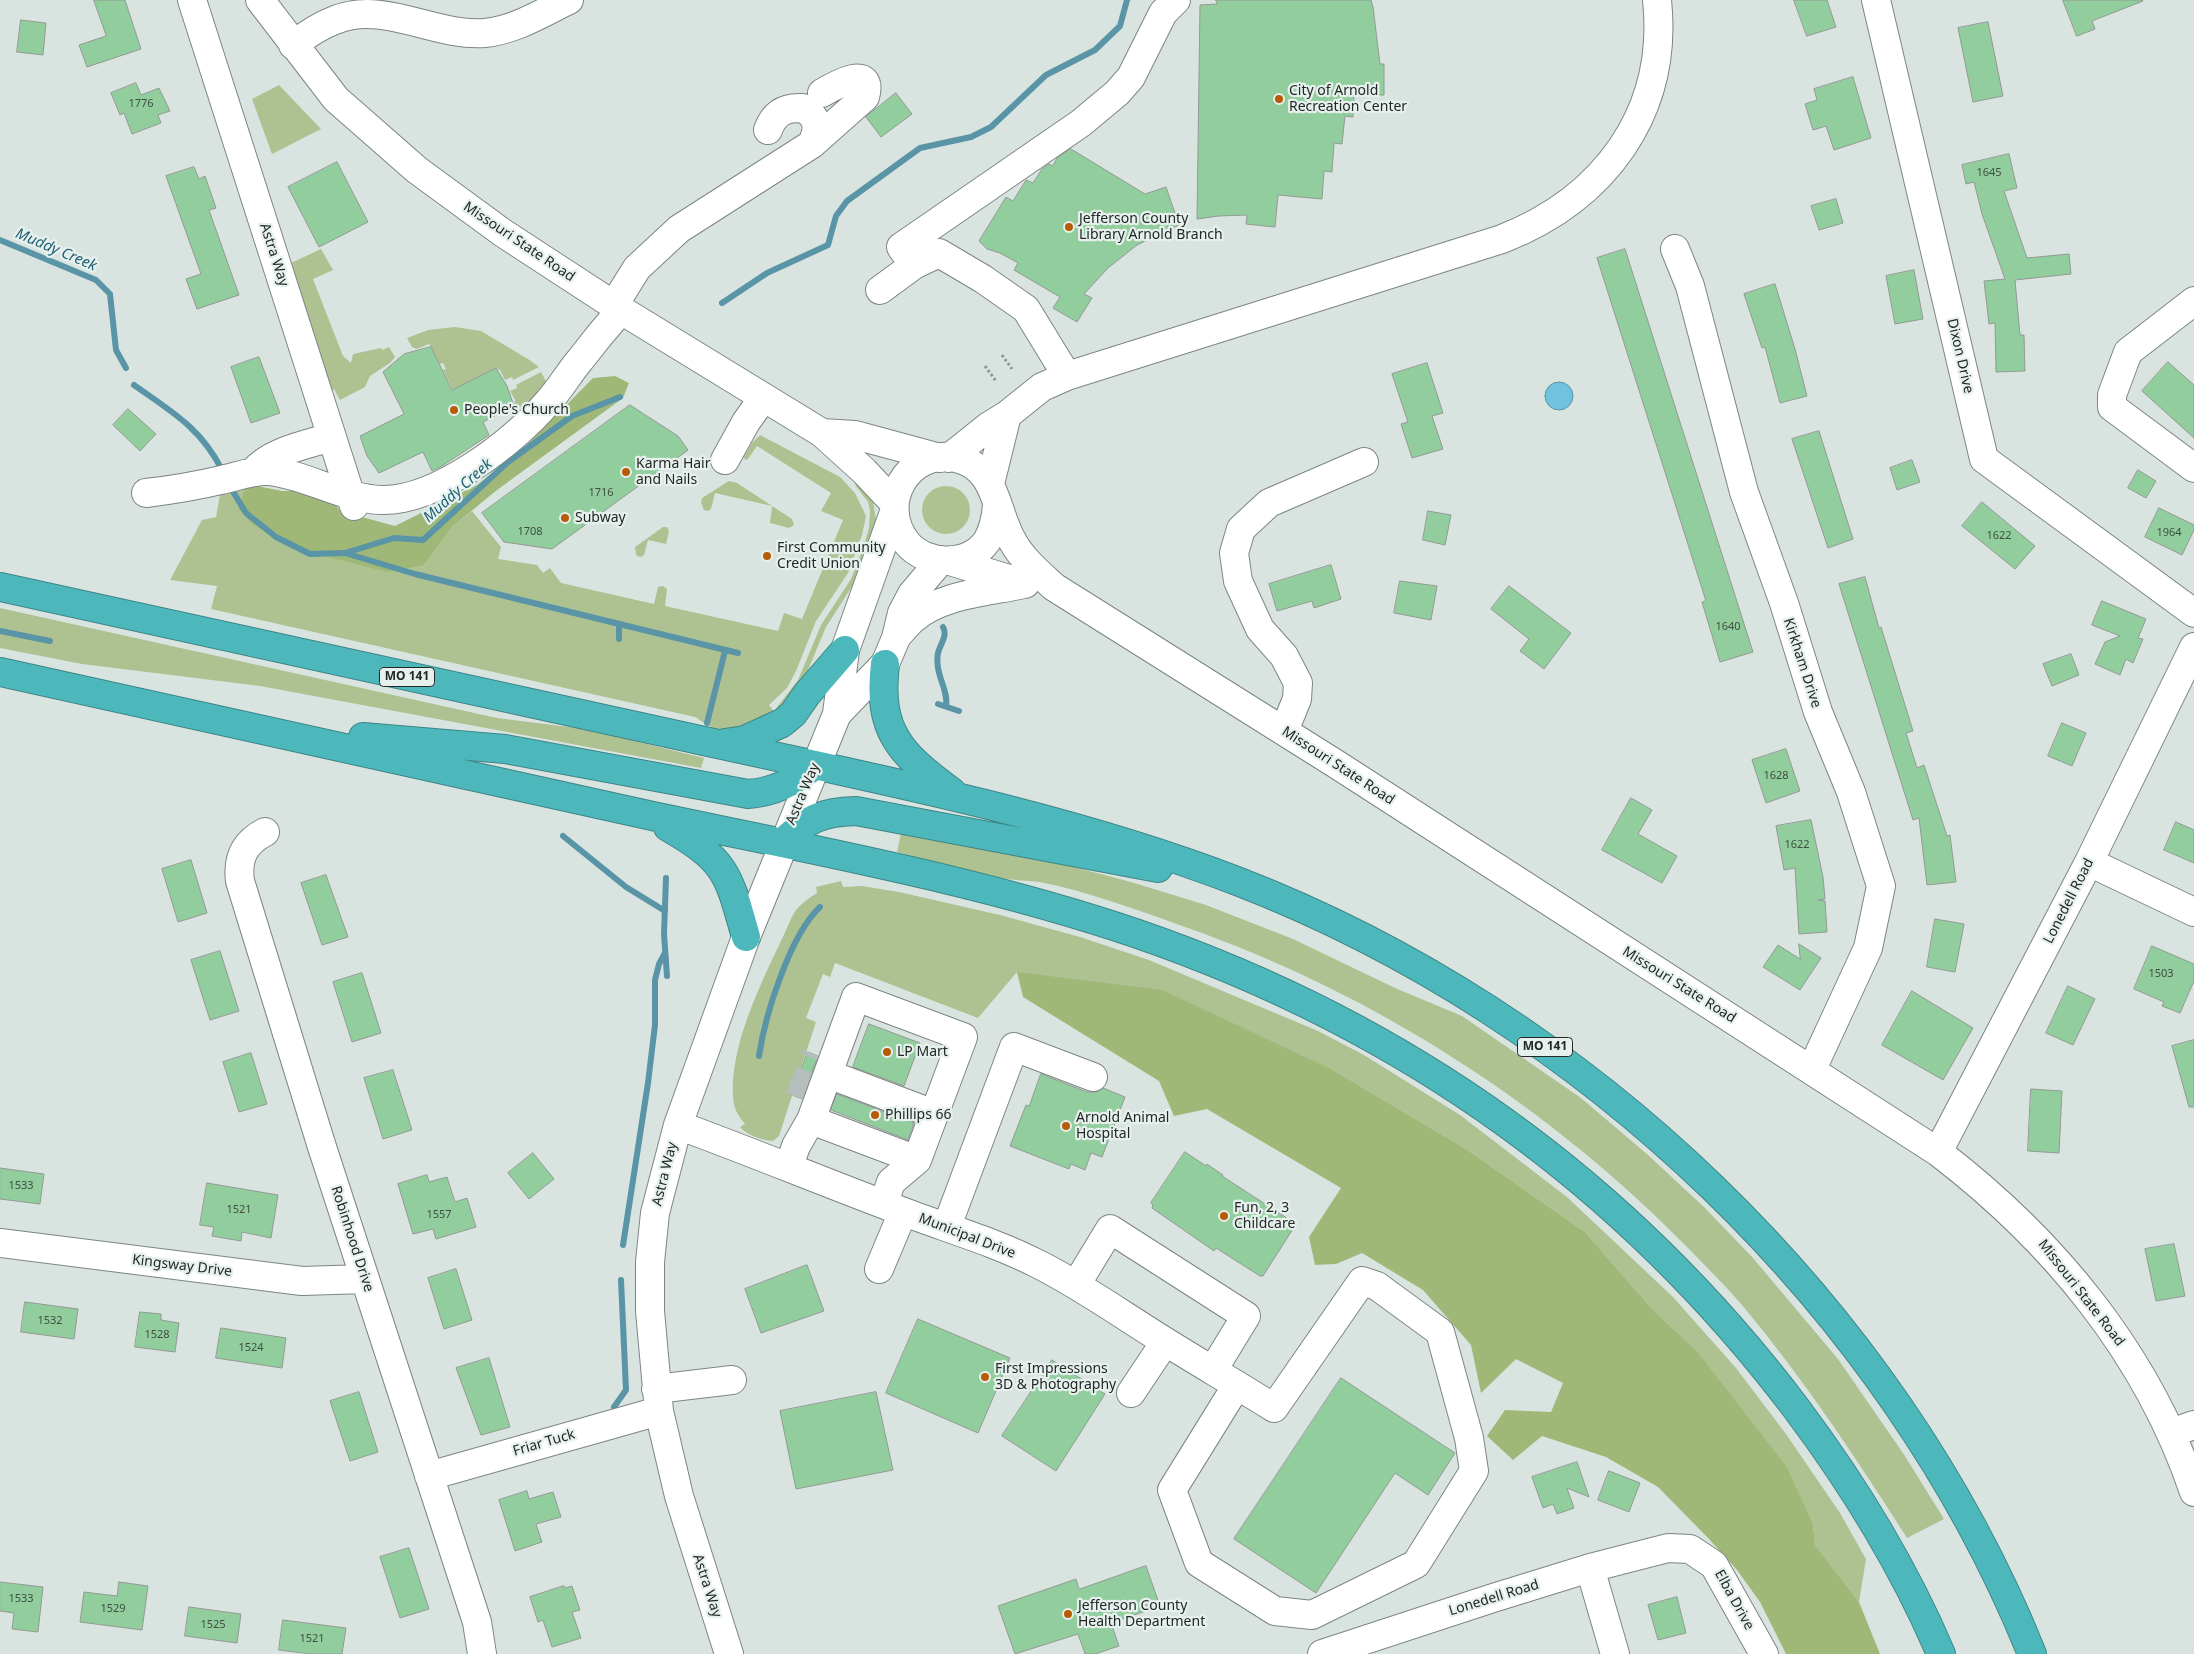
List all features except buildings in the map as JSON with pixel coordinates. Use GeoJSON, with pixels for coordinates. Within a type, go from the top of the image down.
{"type":"FeatureCollection","features":[{"type":"Feature","properties":{"kind":"highway","name":"MO 141"},"geometry":{"type":"LineString","coordinates":[[0,587],[718,744],[961,799],[1100,834],[1239,882],[1347,929],[1415,964],[1482,1004],[1545,1047],[1608,1094],[1667,1144],[1777,1254],[1828,1312],[1918,1438],[1972,1530],[2032,1654]]}},
{"type":"Feature","properties":{"kind":"highway"},"geometry":{"type":"LineString","coordinates":[[718,744],[745,740],[782,723],[793,714],[807,694],[845,650]]}},
{"type":"Feature","properties":{"kind":"highway"},"geometry":{"type":"LineString","coordinates":[[884,664],[883,708],[899,746],[922,770],[961,799]]}},
{"type":"Feature","properties":{"kind":"highway"},"geometry":{"type":"LineString","coordinates":[[0,672],[782,843],[1061,910],[1135,933],[1210,960],[1280,990],[1352,1026],[1420,1064],[1486,1108],[1580,1180],[1668,1259],[1721,1316],[1772,1376],[1820,1440],[1863,1506],[1902,1574],[1941,1654]]}},
{"type":"Feature","properties":{"kind":"highway"},"geometry":{"type":"LineString","coordinates":[[252,728],[505,749],[748,794],[768,792],[784,785],[814,766]]}},
{"type":"Feature","properties":{"kind":"highway"},"geometry":{"type":"LineString","coordinates":[[782,843],[798,828],[814,818],[832,812],[856,812],[1044,848],[1239,882]]}},
{"type":"Feature","properties":{"kind":"highway"},"geometry":{"type":"LineString","coordinates":[[648,814],[699,845],[721,867],[729,881],[746,937]]}},
{"type":"Feature","properties":{"kind":"street","name":"Astra Way"},"geometry":{"type":"LineString","coordinates":[[192,0],[352,502]]}},
{"type":"Feature","properties":{"kind":"street","name":"Missouri State Road"},"geometry":{"type":"LineString","coordinates":[[260,0],[336,99],[417,170],[503,233],[618,308],[762,398],[822,433],[864,471],[894,509]]}},
{"type":"Feature","properties":{"kind":"street"},"geometry":{"type":"LineString","coordinates":[[515,26],[526,0]]}},
{"type":"Feature","properties":{"kind":"street"},"geometry":{"type":"LineString","coordinates":[[293,45],[320,26],[356,14],[381,15],[442,30],[469,33],[498,31],[515,26],[569,0]]}},
{"type":"Feature","properties":{"kind":"street"},"geometry":{"type":"LineString","coordinates":[[914,265],[901,247],[1065,135],[1117,93],[1131,77],[1163,13],[1176,0]]}},
{"type":"Feature","properties":{"kind":"street"},"geometry":{"type":"LineString","coordinates":[[944,458],[1007,415],[1042,388],[1067,376],[1502,239],[1558,212],[1592,184],[1617,155],[1641,113],[1652,81],[1658,50],[1657,0]]}},
{"type":"Feature","properties":{"kind":"street","name":"Dixon Drive"},"geometry":{"type":"LineString","coordinates":[[1884,2],[1984,459],[2194,613]]}},
{"type":"Feature","properties":{"kind":"street"},"geometry":{"type":"LineString","coordinates":[[146,493],[188,488],[252,472],[269,471],[293,477],[352,502],[383,500],[404,497],[439,485],[472,468],[507,441],[548,403],[618,308],[637,268],[679,229],[812,144],[865,97],[867,90],[864,82],[859,78],[850,78],[822,93]]}},
{"type":"Feature","properties":{"kind":"street"},"geometry":{"type":"LineString","coordinates":[[768,130],[772,118],[782,111],[803,108],[816,119],[818,125],[812,144]]}},
{"type":"Feature","properties":{"kind":"street","name":"Kirkham Drive"},"geometry":{"type":"LineString","coordinates":[[1674,248],[1690,286],[1744,492],[1784,604],[1818,712],[1851,792],[1881,886],[1868,948],[1812,1070]]}},
{"type":"Feature","properties":{"kind":"street"},"geometry":{"type":"LineString","coordinates":[[880,290],[914,265],[938,253],[983,279],[1026,309],[1067,376]]}},
{"type":"Feature","properties":{"kind":"street"},"geometry":{"type":"LineString","coordinates":[[2194,301],[2128,352],[2112,395],[2112,407],[2194,468]]}},
{"type":"Feature","properties":{"kind":"street"},"geometry":{"type":"LineString","coordinates":[[725,460],[762,398]]}},
{"type":"Feature","properties":{"kind":"street"},"geometry":{"type":"LineString","coordinates":[[994,495],[984,475],[972,464],[944,458],[927,461],[915,467],[898,488],[894,509],[900,534],[913,549],[930,559],[946,560],[970,555],[986,542],[995,524],[994,495],[1007,415]]}},
{"type":"Feature","properties":{"kind":"street","name":"Missouri State Road"},"geometry":{"type":"LineString","coordinates":[[822,433],[855,436],[944,458]]}},
{"type":"Feature","properties":{"kind":"street"},"geometry":{"type":"LineString","coordinates":[[252,472],[265,461],[275,456],[331,437]]}},
{"type":"Feature","properties":{"kind":"street"},"geometry":{"type":"LineString","coordinates":[[1284,731],[1297,699],[1298,683],[1284,656],[1260,629],[1238,580],[1234,553],[1242,529],[1269,503],[1364,462]]}},
{"type":"Feature","properties":{"kind":"street","name":"Missouri State Road"},"geometry":{"type":"LineString","coordinates":[[994,495],[1012,541],[1020,552],[1054,587],[1284,731],[1812,1070],[1938,1152],[2000,1201],[2037,1238],[2070,1276],[2127,1352],[2154,1398],[2183,1429],[2194,1492]]}},
{"type":"Feature","properties":{"kind":"street","name":"Astra Way"},"geometry":{"type":"LineString","coordinates":[[729,1654],[679,1496],[658,1400],[650,1331],[650,1262],[660,1190],[678,1125],[746,937],[782,843],[837,714],[845,650],[894,509]]}},
{"type":"Feature","properties":{"kind":"street","name":"Astra Way"},"geometry":{"type":"LineString","coordinates":[[837,714],[884,664],[896,638],[902,613],[912,594],[946,560]]}},
{"type":"Feature","properties":{"kind":"street","name":"Missouri State Road"},"geometry":{"type":"LineString","coordinates":[[946,560],[1024,584],[1054,587]]}},
{"type":"Feature","properties":{"kind":"street"},"geometry":{"type":"LineString","coordinates":[[896,638],[914,618],[936,605],[958,598],[1024,584]]}},
{"type":"Feature","properties":{"kind":"street","name":"Lonedell Road"},"geometry":{"type":"LineString","coordinates":[[1938,1152],[2089,862],[2194,647]]}},
{"type":"Feature","properties":{"kind":"street","name":"Robinhood Drive"},"geometry":{"type":"LineString","coordinates":[[264,832],[254,837],[243,850],[239,869],[240,881],[322,1147],[477,1622],[482,1654]]}},
{"type":"Feature","properties":{"kind":"street"},"geometry":{"type":"LineString","coordinates":[[2089,862],[2194,912]]}},
{"type":"Feature","properties":{"kind":"street"},"geometry":{"type":"LineString","coordinates":[[792,1156],[805,1109],[822,1065],[842,1035],[856,997],[963,1037],[917,1160],[891,1182],[893,1207],[879,1269]]}},
{"type":"Feature","properties":{"kind":"street"},"geometry":{"type":"LineString","coordinates":[[947,1226],[1014,1047],[1093,1077]]}},
{"type":"Feature","properties":{"kind":"street"},"geometry":{"type":"LineString","coordinates":[[822,1065],[934,1114]]}},
{"type":"Feature","properties":{"kind":"street"},"geometry":{"type":"LineString","coordinates":[[805,1109],[917,1160]]}},
{"type":"Feature","properties":{"kind":"street","name":"Municipal Drive"},"geometry":{"type":"LineString","coordinates":[[678,1125],[792,1156],[893,1207],[947,1226],[1038,1264],[1076,1285],[1274,1408],[1362,1282],[1377,1286],[1440,1332],[1469,1438],[1474,1471],[1416,1564],[1312,1615]]}},
{"type":"Feature","properties":{"kind":"street"},"geometry":{"type":"LineString","coordinates":[[1076,1285],[1110,1229],[1246,1316],[1213,1370]]}},
{"type":"Feature","properties":{"kind":"street","name":"Kingsway Drive"},"geometry":{"type":"LineString","coordinates":[[0,1243],[302,1281],[365,1279]]}},
{"type":"Feature","properties":{"kind":"street"},"geometry":{"type":"LineString","coordinates":[[1131,1394],[1165,1342]]}},
{"type":"Feature","properties":{"kind":"street","name":"Friar Tuck"},"geometry":{"type":"LineString","coordinates":[[429,1476],[658,1400],[732,1380]]}},
{"type":"Feature","properties":{"kind":"street"},"geometry":{"type":"LineString","coordinates":[[1237,1385],[1172,1490],[1200,1563],[1275,1611],[1312,1615],[1323,1654]]}},
{"type":"Feature","properties":{"kind":"street","name":"Lonedell Road"},"geometry":{"type":"LineString","coordinates":[[1323,1654],[1590,1568],[1668,1548]]}},
{"type":"Feature","properties":{"kind":"street","name":"Elba Drive"},"geometry":{"type":"LineString","coordinates":[[1668,1548],[1690,1548],[1714,1565],[1764,1654]]}},
{"type":"Feature","properties":{"kind":"street"},"geometry":{"type":"LineString","coordinates":[[1590,1568],[1615,1654]]}},
{"type":"Feature","properties":{"kind":"path"},"geometry":{"type":"LineString","coordinates":[[1002,354],[1012,369]]}},
{"type":"Feature","properties":{"kind":"path"},"geometry":{"type":"LineString","coordinates":[[985,366],[996,381]]}},
{"type":"Feature","properties":{"kind":"green space"},"geometry":{"type":"Polygon","coordinates":[[[279,85],[321,129],[272,154],[252,99],[279,85]]]}},
{"type":"Feature","properties":{"kind":"green space"},"geometry":{"type":"Polygon","coordinates":[[[321,249],[333,270],[313,279],[343,356],[351,363],[353,354],[381,348],[382,350],[389,347],[395,357],[390,363],[370,376],[365,387],[340,400],[334,389],[330,391],[291,263],[321,249]]]}},
{"type":"Feature","properties":{"kind":"green space"},"geometry":{"type":"Polygon","coordinates":[[[455,327],[481,331],[539,367],[513,380],[512,377],[505,380],[500,370],[496,368],[453,390],[443,370],[446,369],[443,363],[440,364],[429,344],[417,349],[412,347],[407,338],[428,330],[455,327]]]}},
{"type":"Feature","properties":{"kind":"green space"},"geometry":{"type":"Polygon","coordinates":[[[541,372],[547,383],[536,397],[524,407],[514,406],[515,400],[510,391],[517,388],[516,385],[541,372]]]}},
{"type":"Feature","properties":{"kind":"green space"},"geometry":{"type":"Polygon","coordinates":[[[615,376],[629,383],[623,398],[497,490],[452,527],[424,565],[387,572],[301,550],[253,525],[238,508],[247,484],[282,491],[326,491],[340,511],[395,526],[477,485],[524,448],[593,378],[615,376]]]}},
{"type":"Feature","properties":{"kind":"green space"},"geometry":{"type":"Polygon","coordinates":[[[760,435],[840,477],[855,493],[866,516],[862,535],[848,573],[816,621],[796,671],[787,688],[769,705],[776,714],[746,727],[714,728],[695,717],[211,609],[217,586],[170,580],[202,520],[216,517],[220,494],[247,484],[424,565],[452,527],[472,511],[501,547],[498,559],[537,565],[543,573],[550,568],[561,583],[654,604],[658,587],[663,586],[667,589],[665,606],[778,631],[784,613],[802,619],[843,520],[821,511],[831,493],[757,446],[748,459],[745,460],[744,457],[752,443],[760,435]]]}},
{"type":"Feature","properties":{"kind":"green space"},"geometry":{"type":"Polygon","coordinates":[[[729,481],[737,483],[792,519],[794,525],[789,528],[770,523],[772,506],[715,493],[711,509],[708,511],[704,510],[701,503],[702,498],[729,481]]]}},
{"type":"Feature","properties":{"kind":"green space"},"geometry":{"type":"Polygon","coordinates":[[[859,481],[873,501],[876,520],[874,535],[858,577],[826,627],[803,682],[780,711],[777,707],[798,680],[821,625],[851,579],[862,551],[869,528],[870,511],[868,502],[855,485],[859,481]]]}},
{"type":"Feature","properties":{"kind":"green space"},"geometry":{"type":"Polygon","coordinates":[[[946,486],[955,488],[963,493],[968,501],[970,510],[968,519],[963,527],[955,532],[946,534],[937,532],[929,527],[924,519],[922,510],[924,501],[929,493],[937,488],[946,486]]]}},
{"type":"Feature","properties":{"kind":"green space"},"geometry":{"type":"Polygon","coordinates":[[[663,527],[667,527],[669,531],[666,544],[648,540],[644,555],[640,557],[636,555],[635,547],[663,527]]]}},
{"type":"Feature","properties":{"kind":"green space"},"geometry":{"type":"Polygon","coordinates":[[[0,608],[497,718],[585,729],[704,758],[701,768],[260,686],[82,664],[0,648],[0,608]]]}},
{"type":"Feature","properties":{"kind":"green space"},"geometry":{"type":"Polygon","coordinates":[[[902,829],[1025,854],[1131,882],[1206,905],[1293,939],[1395,988],[1462,1016],[1581,1098],[1648,1155],[1704,1207],[1753,1258],[1838,1359],[1905,1456],[1944,1519],[1907,1538],[1849,1449],[1787,1361],[1723,1284],[1636,1198],[1579,1148],[1519,1102],[1456,1060],[1391,1020],[1324,985],[1255,954],[1185,927],[1077,891],[1040,882],[1011,880],[897,852],[902,829]]]}},
{"type":"Feature","properties":{"kind":"green space"},"geometry":{"type":"Polygon","coordinates":[[[841,881],[843,887],[862,886],[899,892],[1000,915],[1080,937],[1149,960],[1318,1031],[1364,1055],[1460,1115],[1567,1197],[1673,1297],[1736,1368],[1786,1434],[1840,1513],[1866,1559],[1859,1602],[1815,1545],[1813,1524],[1696,1350],[1653,1310],[1585,1232],[1466,1149],[1333,1070],[1017,972],[978,1018],[835,963],[830,977],[823,974],[806,1018],[816,1022],[779,1136],[773,1141],[760,1139],[747,1133],[740,1127],[745,1124],[736,1111],[734,1104],[733,1077],[736,1057],[748,1016],[764,977],[796,910],[817,893],[816,887],[841,881]]]}},
{"type":"Feature","properties":{"kind":"green space"},"geometry":{"type":"Polygon","coordinates":[[[1017,972],[1162,990],[1333,1070],[1466,1149],[1585,1232],[1653,1310],[1696,1350],[1786,1466],[1813,1524],[1815,1545],[1859,1602],[1880,1654],[1786,1654],[1760,1602],[1737,1570],[1708,1538],[1658,1487],[1606,1457],[1542,1436],[1513,1460],[1487,1436],[1505,1410],[1551,1412],[1563,1383],[1516,1359],[1481,1393],[1471,1345],[1423,1290],[1362,1253],[1336,1264],[1315,1265],[1309,1237],[1341,1188],[1207,1109],[1174,1116],[1159,1081],[1023,997],[1017,972]]]}},
{"type":"Feature","properties":{"kind":"water"},"geometry":{"type":"Polygon","coordinates":[[[1559,382],[1569,386],[1573,396],[1569,406],[1559,410],[1549,406],[1545,396],[1549,386],[1559,382]]]}},
{"type":"Feature","properties":{"kind":"waterway","name":"Muddy Creek"},"geometry":{"type":"LineString","coordinates":[[722,303],[767,273],[828,245],[836,216],[847,201],[920,148],[971,137],[991,127],[1046,75],[1095,50],[1120,26],[1127,0]]}},
{"type":"Feature","properties":{"kind":"waterway","name":"Muddy Creek"},"geometry":{"type":"LineString","coordinates":[[0,240],[96,280],[110,294],[116,350],[126,368]]}},
{"type":"Feature","properties":{"kind":"waterway","name":"Muddy Creek"},"geometry":{"type":"LineString","coordinates":[[134,385],[173,413],[195,432],[214,455],[222,470]]}},
{"type":"Feature","properties":{"kind":"waterway","name":"Muddy Creek"},"geometry":{"type":"LineString","coordinates":[[232,490],[246,513],[276,537],[310,554],[345,553],[394,538],[423,540],[508,462],[572,416],[620,397]]}},
{"type":"Feature","properties":{"kind":"waterway"},"geometry":{"type":"LineString","coordinates":[[345,553],[415,574],[738,653]]}},
{"type":"Feature","properties":{"kind":"waterway"},"geometry":{"type":"LineString","coordinates":[[619,625],[619,639]]}},
{"type":"Feature","properties":{"kind":"waterway"},"geometry":{"type":"LineString","coordinates":[[943,627],[945,634],[937,661],[946,706]]}},
{"type":"Feature","properties":{"kind":"waterway"},"geometry":{"type":"LineString","coordinates":[[0,631],[50,641]]}},
{"type":"Feature","properties":{"kind":"waterway"},"geometry":{"type":"LineString","coordinates":[[707,723],[725,651]]}},
{"type":"Feature","properties":{"kind":"waterway"},"geometry":{"type":"LineString","coordinates":[[938,704],[959,711]]}},
{"type":"Feature","properties":{"kind":"waterway"},"geometry":{"type":"LineString","coordinates":[[563,836],[626,887],[665,911]]}},
{"type":"Feature","properties":{"kind":"waterway"},"geometry":{"type":"LineString","coordinates":[[666,878],[664,934],[667,976]]}},
{"type":"Feature","properties":{"kind":"waterway"},"geometry":{"type":"LineString","coordinates":[[759,1056],[767,1019],[780,977],[799,936],[820,907]]}},
{"type":"Feature","properties":{"kind":"waterway"},"geometry":{"type":"LineString","coordinates":[[623,1245],[648,1083],[655,1025],[655,980],[659,964],[665,953]]}},
{"type":"Feature","properties":{"kind":"waterway"},"geometry":{"type":"LineString","coordinates":[[614,1407],[626,1390],[621,1280]]}},
{"type":"Feature","properties":{"kind":"tunnel"},"geometry":{"type":"LineString","coordinates":[[799,1098],[816,1055]]}},
{"type":"Feature","properties":{"kind":"place","name":"City of Arnold Recreation Center"},"geometry":{"type":"Point","coordinates":[1279,99]}},
{"type":"Feature","properties":{"kind":"place","name":"Jefferson County Library Arnold Branch"},"geometry":{"type":"Point","coordinates":[1069,227]}},
{"type":"Feature","properties":{"kind":"place","name":"People's Church"},"geometry":{"type":"Point","coordinates":[454,410]}},
{"type":"Feature","properties":{"kind":"place","name":"Karma Hair and Nails"},"geometry":{"type":"Point","coordinates":[626,472]}},
{"type":"Feature","properties":{"kind":"place","name":"Subway"},"geometry":{"type":"Point","coordinates":[565,518]}},
{"type":"Feature","properties":{"kind":"place","name":"First Community Credit Union"},"geometry":{"type":"Point","coordinates":[767,556]}},
{"type":"Feature","properties":{"kind":"place","name":"LP Mart"},"geometry":{"type":"Point","coordinates":[887,1052]}},
{"type":"Feature","properties":{"kind":"place","name":"Phillips 66"},"geometry":{"type":"Point","coordinates":[875,1115]}},
{"type":"Feature","properties":{"kind":"place","name":"Arnold Animal Hospital"},"geometry":{"type":"Point","coordinates":[1066,1126]}},
{"type":"Feature","properties":{"kind":"place","name":"Fun, 2, 3 Childcare"},"geometry":{"type":"Point","coordinates":[1224,1216]}},
{"type":"Feature","properties":{"kind":"place","name":"First Impressions 3D & Photography"},"geometry":{"type":"Point","coordinates":[985,1377]}},
{"type":"Feature","properties":{"kind":"place","name":"Jefferson County Health Department"},"geometry":{"type":"Point","coordinates":[1068,1614]}}]}
